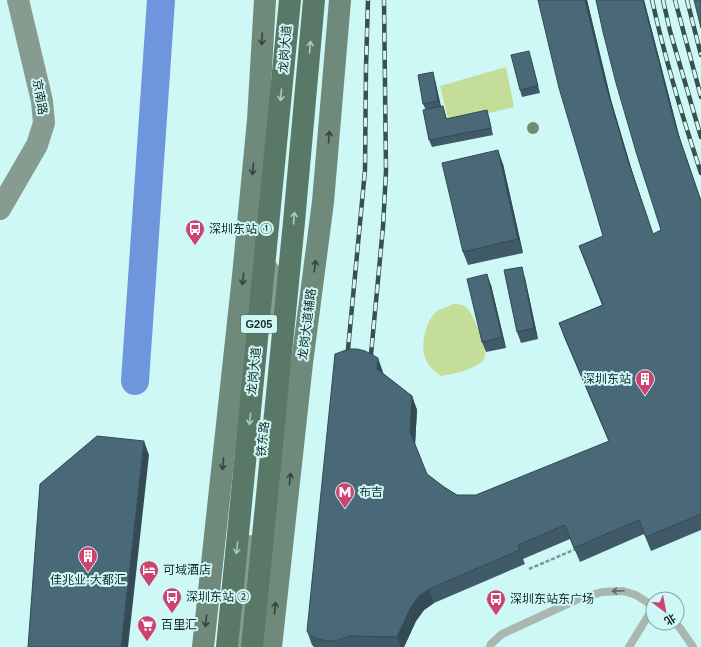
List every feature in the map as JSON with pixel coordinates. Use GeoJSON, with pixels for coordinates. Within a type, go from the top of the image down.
{"type":"FeatureCollection","features":[{"type":"Feature","properties":{"kind":"highway","name":"龙岗大道"},"geometry":{"type":"LineString","coordinates":[[227,647],[290,0]]}},
{"type":"Feature","properties":{"kind":"highway","name":"龙岗大道"},"geometry":{"type":"LineString","coordinates":[[252,647],[294,222],[314,0]]}},
{"type":"Feature","properties":{"kind":"main road","name":"京南路"},"geometry":{"type":"LineString","coordinates":[[0,209],[37,145],[44,123],[42,101],[18,0]]}},
{"type":"Feature","properties":{"kind":"main road"},"geometry":{"type":"LineString","coordinates":[[203,647],[247,241],[258,120],[264,0]]}},
{"type":"Feature","properties":{"kind":"main road","name":"龙岗大道辅路"},"geometry":{"type":"LineString","coordinates":[[271,647],[302,363],[323,202],[340,0]]}},
{"type":"Feature","properties":{"kind":"main road","name":"铁东路"},"geometry":{"type":"LineString","coordinates":[[238,647],[251,554],[280,287],[247,241]]}},
{"type":"Feature","properties":{"kind":"lane"},"geometry":{"type":"LineString","coordinates":[[490,647],[491,644],[502,634],[578,599],[602,592],[623,591],[636,595],[645,601]]}},
{"type":"Feature","properties":{"kind":"lane"},"geometry":{"type":"LineString","coordinates":[[629,647],[645,620]]}},
{"type":"Feature","properties":{"kind":"lane"},"geometry":{"type":"LineString","coordinates":[[682,631],[693,647]]}},
{"type":"Feature","properties":{"kind":"path"},"geometry":{"type":"LineString","coordinates":[[529,569],[580,547]]}},
{"type":"Feature","properties":{"kind":"green space"},"geometry":{"type":"Polygon","coordinates":[[[506,67],[514,107],[449,123],[440,86],[506,67]]]}},
{"type":"Feature","properties":{"kind":"green space"},"geometry":{"type":"Polygon","coordinates":[[[453,304],[462,305],[469,311],[480,335],[485,354],[483,360],[476,366],[457,373],[441,376],[432,369],[424,354],[423,348],[426,328],[432,316],[436,312],[453,304]]]}},
{"type":"Feature","properties":{"kind":"building"},"geometry":{"type":"Polygon","coordinates":[[[538,0],[585,0],[606,86],[627,158],[653,234],[661,230],[616,83],[596,0],[643,0],[675,125],[701,201],[701,514],[646,537],[639,520],[574,548],[565,525],[518,545],[520,550],[429,589],[419,596],[411,607],[397,637],[349,636],[335,641],[318,639],[311,636],[307,631],[335,354],[349,349],[357,349],[373,355],[378,358],[377,369],[412,396],[410,432],[427,474],[457,495],[476,495],[609,441],[559,323],[603,305],[579,246],[603,236],[559,88],[538,0]]]}},
{"type":"Feature","properties":{"kind":"building"},"geometry":{"type":"Polygon","coordinates":[[[694,0],[701,0],[701,28],[694,0]]]}},
{"type":"Feature","properties":{"kind":"building"},"geometry":{"type":"Polygon","coordinates":[[[529,51],[538,86],[520,90],[511,55],[529,51]]]}},
{"type":"Feature","properties":{"kind":"building"},"geometry":{"type":"Polygon","coordinates":[[[433,72],[438,101],[423,104],[418,75],[433,72]]]}},
{"type":"Feature","properties":{"kind":"building"},"geometry":{"type":"Polygon","coordinates":[[[443,106],[446,119],[487,110],[491,128],[429,140],[423,110],[443,106]]]}},
{"type":"Feature","properties":{"kind":"building"},"geometry":{"type":"Polygon","coordinates":[[[498,150],[518,239],[463,252],[442,163],[498,150]]]}},
{"type":"Feature","properties":{"kind":"building"},"geometry":{"type":"Polygon","coordinates":[[[522,267],[534,328],[517,332],[504,270],[522,267]]]}},
{"type":"Feature","properties":{"kind":"building"},"geometry":{"type":"Polygon","coordinates":[[[487,274],[502,337],[482,342],[467,279],[487,274]]]}},
{"type":"Feature","properties":{"kind":"building","name":"佳兆业·大都汇"},"geometry":{"type":"Polygon","coordinates":[[[97,436],[144,441],[121,647],[28,647],[40,484],[97,436]]]}},
{"type":"Feature","properties":{"kind":"waterway"},"geometry":{"type":"LineString","coordinates":[[135,381],[161,0]]}},
{"type":"Feature","properties":{"kind":"railway"},"geometry":{"type":"LineString","coordinates":[[347,360],[365,170],[368,0]]}},
{"type":"Feature","properties":{"kind":"railway"},"geometry":{"type":"LineString","coordinates":[[370,365],[383,227],[386,171],[384,0]]}},
{"type":"Feature","properties":{"kind":"railway"},"geometry":{"type":"LineString","coordinates":[[652,0],[674,87],[701,173]]}},
{"type":"Feature","properties":{"kind":"railway"},"geometry":{"type":"LineString","coordinates":[[663,0],[670,31],[701,137]]}},
{"type":"Feature","properties":{"kind":"railway"},"geometry":{"type":"LineString","coordinates":[[675,0],[701,97]]}},
{"type":"Feature","properties":{"kind":"railway"},"geometry":{"type":"LineString","coordinates":[[687,0],[701,55]]}},
{"type":"Feature","properties":{"kind":"place","name":"深圳东站 ①"},"geometry":{"type":"Point","coordinates":[195,246]}},
{"type":"Feature","properties":{"kind":"place","name":"深圳东站"},"geometry":{"type":"Point","coordinates":[645,396]}},
{"type":"Feature","properties":{"kind":"place","name":"布吉"},"geometry":{"type":"Point","coordinates":[345,509]}},
{"type":"Feature","properties":{"kind":"place","name":"佳兆业·大都汇"},"geometry":{"type":"Point","coordinates":[88,573]}},
{"type":"Feature","properties":{"kind":"place","name":"可域酒店"},"geometry":{"type":"Point","coordinates":[149,587]}},
{"type":"Feature","properties":{"kind":"place","name":"深圳东站 ②"},"geometry":{"type":"Point","coordinates":[172,614]}},
{"type":"Feature","properties":{"kind":"place","name":"深圳东站东广场"},"geometry":{"type":"Point","coordinates":[496,616]}},
{"type":"Feature","properties":{"kind":"place","name":"百里汇"},"geometry":{"type":"Point","coordinates":[147,642]}}]}
